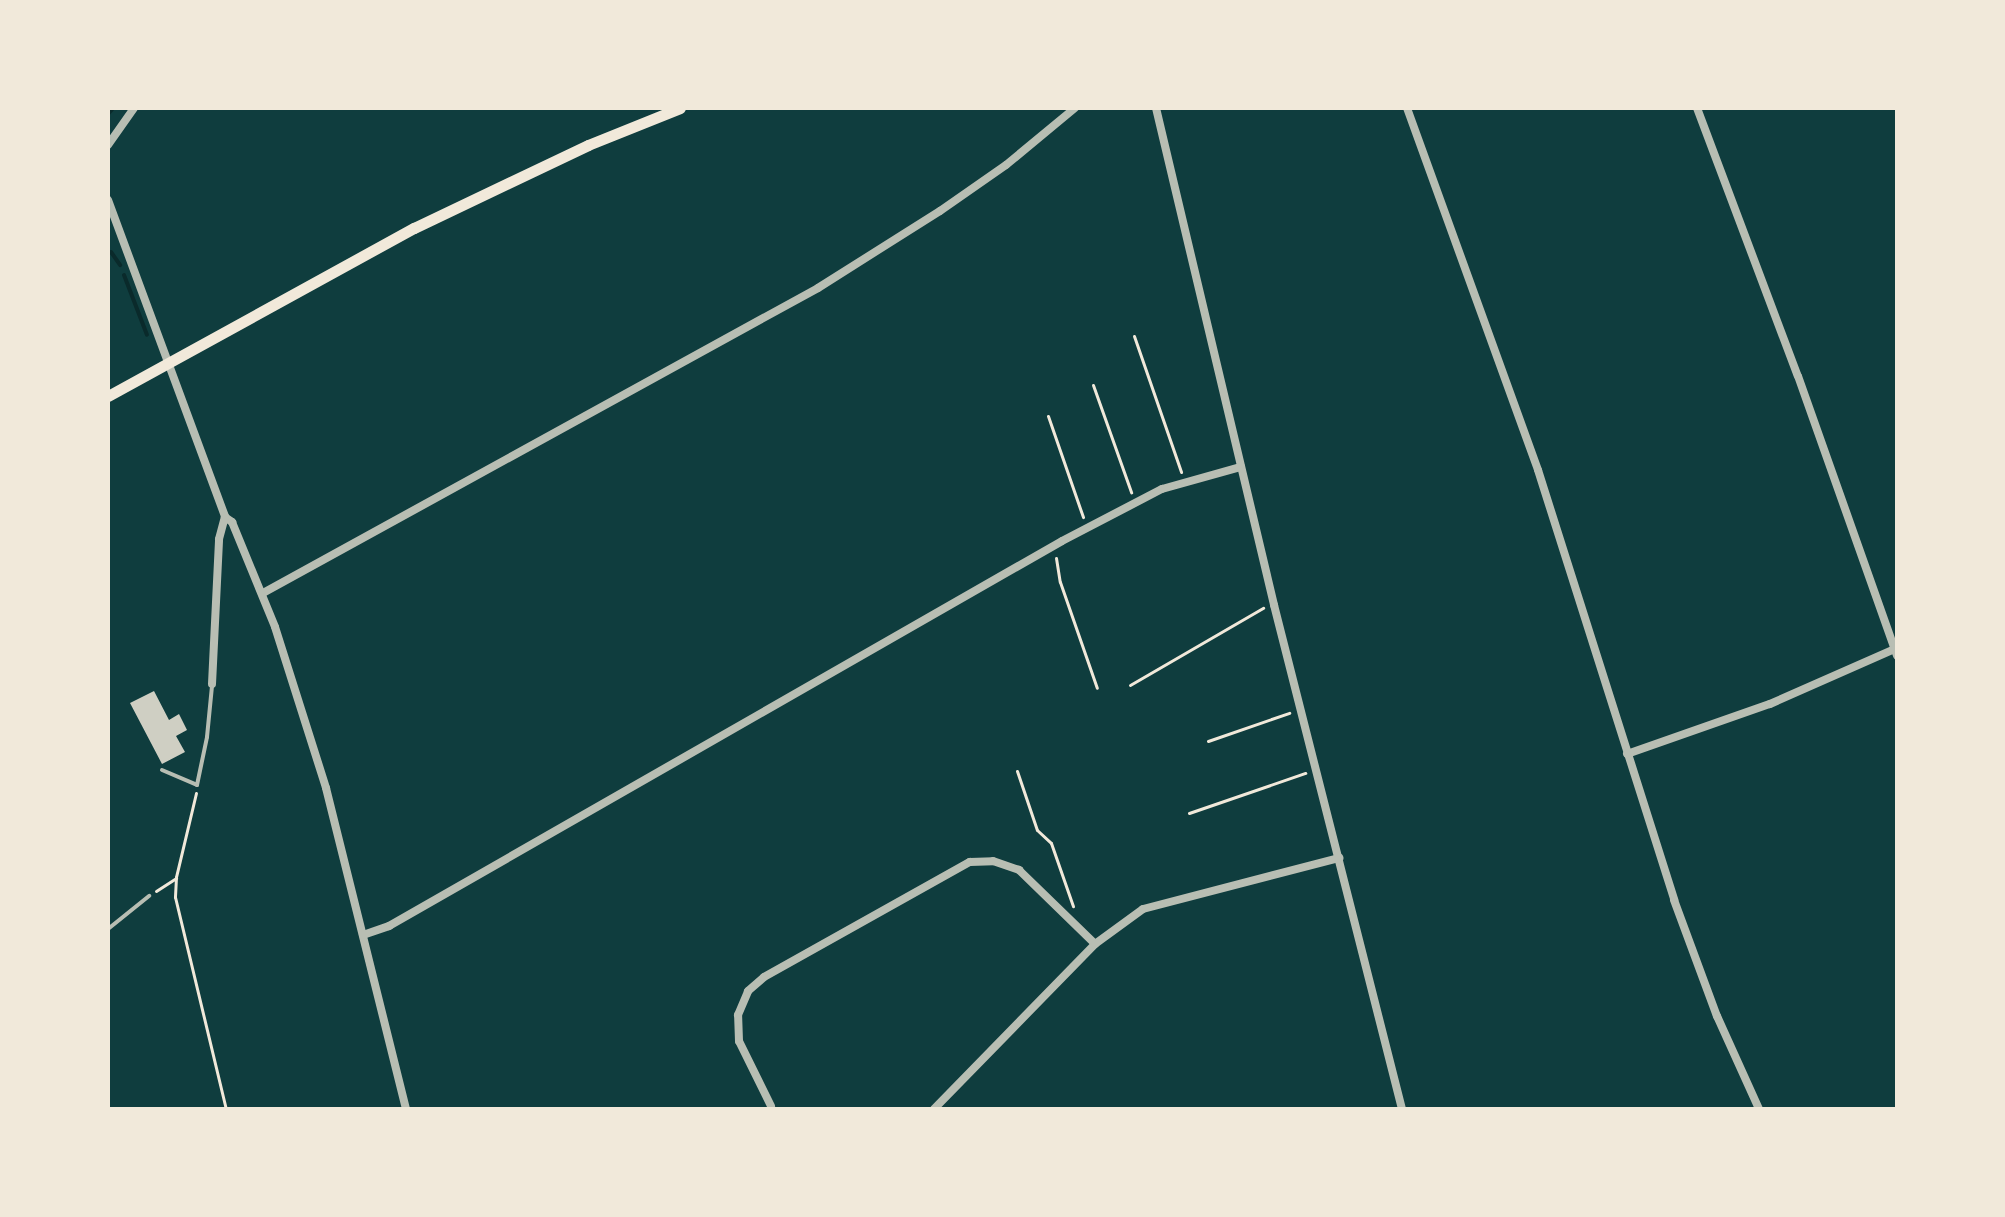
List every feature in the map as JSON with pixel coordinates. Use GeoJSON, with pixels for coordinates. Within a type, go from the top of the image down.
{"type":"FeatureCollection","features":[{"type":"Feature","properties":{"kind":"main road"},"geometry":{"type":"LineString","coordinates":[[108,396],[414,228],[592,143],[680,108]]}},
{"type":"Feature","properties":{"kind":"street"},"geometry":{"type":"LineString","coordinates":[[108,145],[134,108]]}},
{"type":"Feature","properties":{"kind":"street"},"geometry":{"type":"LineString","coordinates":[[263,593],[818,288],[951,204],[1006,165],[1075,108]]}},
{"type":"Feature","properties":{"kind":"street"},"geometry":{"type":"LineString","coordinates":[[1156,108],[1274,605],[1402,1109]]}},
{"type":"Feature","properties":{"kind":"street"},"geometry":{"type":"LineString","coordinates":[[1407,108],[1504,372],[1692,952],[1759,1109]]}},
{"type":"Feature","properties":{"kind":"street"},"geometry":{"type":"LineString","coordinates":[[1627,754],[1770,704],[1896,651],[1803,390],[1697,108]]}},
{"type":"Feature","properties":{"kind":"street"},"geometry":{"type":"LineString","coordinates":[[108,200],[225,517],[219,539],[212,684]]}},
{"type":"Feature","properties":{"kind":"street"},"geometry":{"type":"LineString","coordinates":[[363,935],[389,926],[1087,528],[1135,503],[1185,483],[1241,467]]}},
{"type":"Feature","properties":{"kind":"street"},"geometry":{"type":"LineString","coordinates":[[225,517],[232,522],[263,593],[326,788],[406,1109]]}},
{"type":"Feature","properties":{"kind":"street"},"geometry":{"type":"LineString","coordinates":[[934,1109],[1095,944],[1143,909],[1339,858]]}},
{"type":"Feature","properties":{"kind":"street"},"geometry":{"type":"LineString","coordinates":[[770,1108],[739,1041],[738,1015],[748,991],[790,962],[970,862],[993,861],[1019,870],[1095,944]]}},
{"type":"Feature","properties":{"kind":"lane"},"geometry":{"type":"LineString","coordinates":[[162,770],[197,785],[207,737],[212,684]]}},
{"type":"Feature","properties":{"kind":"lane"},"geometry":{"type":"LineString","coordinates":[[108,929],[149,896]]}},
{"type":"Feature","properties":{"kind":"path"},"geometry":{"type":"LineString","coordinates":[[1134,336],[1185,483]]}},
{"type":"Feature","properties":{"kind":"path"},"geometry":{"type":"LineString","coordinates":[[1093,385],[1135,503]]}},
{"type":"Feature","properties":{"kind":"path"},"geometry":{"type":"LineString","coordinates":[[1048,416],[1087,528]]}},
{"type":"Feature","properties":{"kind":"path"},"geometry":{"type":"LineString","coordinates":[[1052,547],[1059,565],[1060,582],[1097,688]]}},
{"type":"Feature","properties":{"kind":"path"},"geometry":{"type":"LineString","coordinates":[[1130,685],[1274,605]]}},
{"type":"Feature","properties":{"kind":"path"},"geometry":{"type":"LineString","coordinates":[[1208,741],[1300,709]]}},
{"type":"Feature","properties":{"kind":"path"},"geometry":{"type":"LineString","coordinates":[[1189,813],[1316,770]]}},
{"type":"Feature","properties":{"kind":"path"},"geometry":{"type":"LineString","coordinates":[[1017,771],[1037,830],[1051,843],[1082,932]]}},
{"type":"Feature","properties":{"kind":"path"},"geometry":{"type":"LineString","coordinates":[[197,785],[176,877],[175,897],[226,1109]]}},
{"type":"Feature","properties":{"kind":"path"},"geometry":{"type":"LineString","coordinates":[[149,896],[176,877]]}},
{"type":"Feature","properties":{"kind":"building"},"geometry":{"type":"Polygon","coordinates":[[[154,691],[169,720],[179,714],[187,730],[176,736],[185,752],[162,764],[130,703],[154,691]]]}},
{"type":"Feature","properties":{"kind":"waterway"},"geometry":{"type":"LineString","coordinates":[[108,114],[113,108]]}},
{"type":"Feature","properties":{"kind":"waterway"},"geometry":{"type":"LineString","coordinates":[[111,252],[120,265]]}},
{"type":"Feature","properties":{"kind":"waterway"},"geometry":{"type":"LineString","coordinates":[[124,275],[147,335]]}}]}
